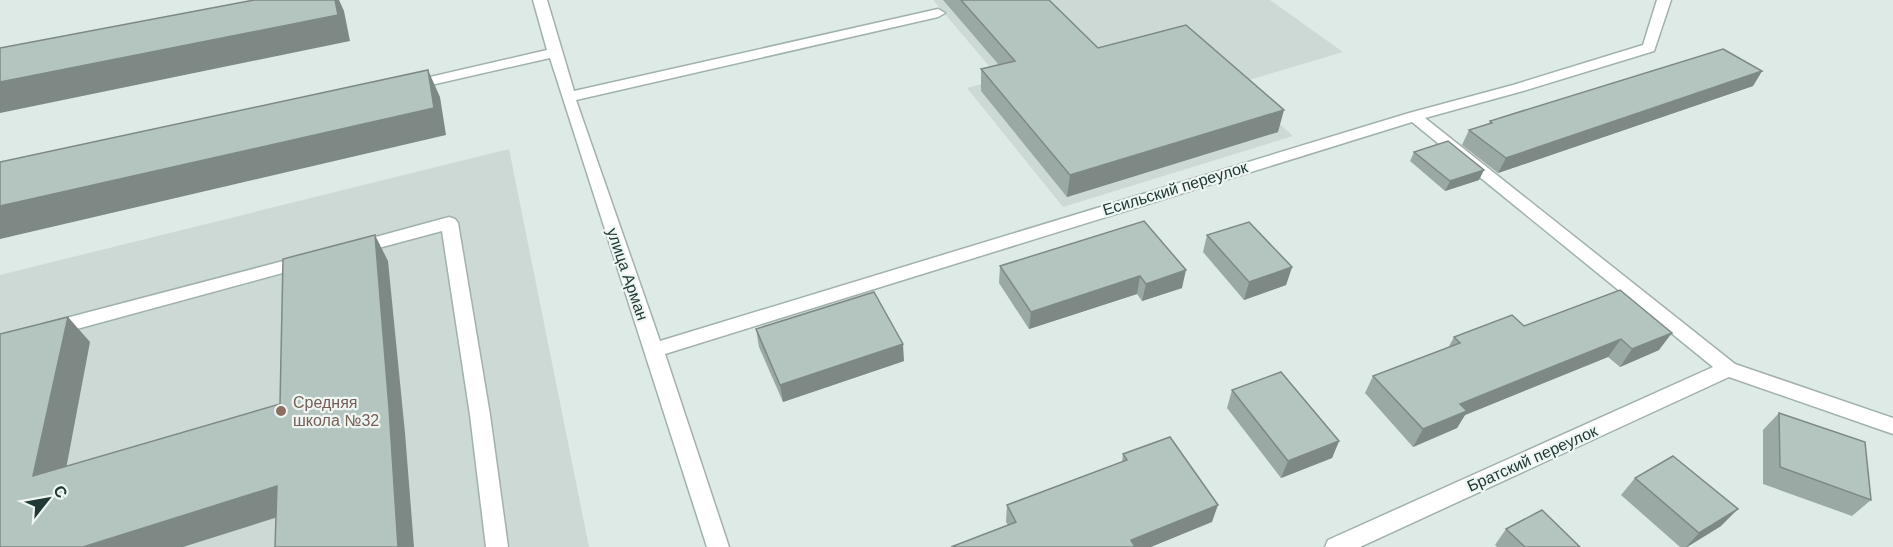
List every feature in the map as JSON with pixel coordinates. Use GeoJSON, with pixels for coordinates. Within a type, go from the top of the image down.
{"type":"FeatureCollection","features":[{"type":"Feature","properties":{"kind":"street","name":"улица Арман"},"geometry":{"type":"LineString","coordinates":[[540,0],[568,97],[718,547]]}},
{"type":"Feature","properties":{"kind":"street","name":"Есильский переулок"},"geometry":{"type":"LineString","coordinates":[[654,350],[1414,116],[1518,88],[1649,48],[1664,0]]}},
{"type":"Feature","properties":{"kind":"street"},"geometry":{"type":"LineString","coordinates":[[568,97],[938,13]]}},
{"type":"Feature","properties":{"kind":"street"},"geometry":{"type":"LineString","coordinates":[[395,88],[556,52]]}},
{"type":"Feature","properties":{"kind":"street"},"geometry":{"type":"LineString","coordinates":[[1414,116],[1728,369],[1893,426]]}},
{"type":"Feature","properties":{"kind":"street"},"geometry":{"type":"LineString","coordinates":[[38,332],[449,223],[480,415],[496,547]]}},
{"type":"Feature","properties":{"kind":"street","name":"Братский переулок"},"geometry":{"type":"LineString","coordinates":[[1336,547],[1728,369]]}},
{"type":"Feature","properties":{"kind":"shaded area"},"geometry":{"type":"Polygon","coordinates":[[[933,0],[1270,0],[1343,52],[1236,84],[1293,136],[1063,207],[967,88],[1000,79],[933,0]]]}},
{"type":"Feature","properties":{"kind":"shaded area","name":"Средняя школа №32"},"geometry":{"type":"Polygon","coordinates":[[[509,149],[589,547],[0,547],[0,275],[509,149]]]}},
{"type":"Feature","properties":{"kind":"building"},"geometry":{"type":"Polygon","coordinates":[[[254,0],[335,0],[338,15],[0,82],[0,48],[254,0]]]}},
{"type":"Feature","properties":{"kind":"building"},"geometry":{"type":"Polygon","coordinates":[[[961,0],[1049,0],[1098,48],[1186,25],[1284,110],[1070,175],[981,69],[1015,61],[961,0]]]}},
{"type":"Feature","properties":{"kind":"building"},"geometry":{"type":"Polygon","coordinates":[[[1723,49],[1762,71],[1506,158],[1469,130],[1492,123],[1490,121],[1723,49]]]}},
{"type":"Feature","properties":{"kind":"building"},"geometry":{"type":"Polygon","coordinates":[[[428,70],[434,108],[0,206],[0,162],[428,70]]]}},
{"type":"Feature","properties":{"kind":"building"},"geometry":{"type":"Polygon","coordinates":[[[1448,141],[1484,170],[1450,181],[1414,152],[1448,141]]]}},
{"type":"Feature","properties":{"kind":"building"},"geometry":{"type":"Polygon","coordinates":[[[1144,221],[1186,270],[1146,284],[1140,276],[1031,312],[1000,266],[1144,221]]]}},
{"type":"Feature","properties":{"kind":"building"},"geometry":{"type":"Polygon","coordinates":[[[1249,222],[1292,267],[1249,282],[1207,235],[1249,222]]]}},
{"type":"Feature","properties":{"kind":"building"},"geometry":{"type":"Polygon","coordinates":[[[375,235],[398,547],[275,547],[277,486],[83,547],[0,547],[0,334],[68,317],[33,476],[280,404],[283,259],[375,235]]]}},
{"type":"Feature","properties":{"kind":"building"},"geometry":{"type":"Polygon","coordinates":[[[1620,290],[1672,333],[1632,349],[1621,339],[1460,404],[1467,411],[1423,429],[1373,376],[1460,343],[1454,337],[1512,315],[1524,326],[1620,290]]]}},
{"type":"Feature","properties":{"kind":"building"},"geometry":{"type":"Polygon","coordinates":[[[874,292],[903,344],[780,385],[756,329],[874,292]]]}},
{"type":"Feature","properties":{"kind":"building"},"geometry":{"type":"Polygon","coordinates":[[[1281,372],[1339,441],[1288,461],[1232,390],[1281,372]]]}},
{"type":"Feature","properties":{"kind":"building"},"geometry":{"type":"Polygon","coordinates":[[[1779,413],[1865,442],[1871,500],[1780,467],[1779,413]]]}},
{"type":"Feature","properties":{"kind":"building"},"geometry":{"type":"Polygon","coordinates":[[[1170,437],[1218,505],[1131,540],[1135,547],[951,547],[1016,522],[1007,505],[1127,460],[1123,454],[1170,437]]]}},
{"type":"Feature","properties":{"kind":"building"},"geometry":{"type":"Polygon","coordinates":[[[1673,456],[1738,509],[1699,533],[1635,478],[1673,456]]]}},
{"type":"Feature","properties":{"kind":"building"},"geometry":{"type":"Polygon","coordinates":[[[1542,510],[1580,547],[1525,547],[1506,529],[1542,510]]]}},
{"type":"Feature","properties":{"kind":"place","name":"Средняя школа №32"},"geometry":{"type":"Point","coordinates":[281,411]}}]}
